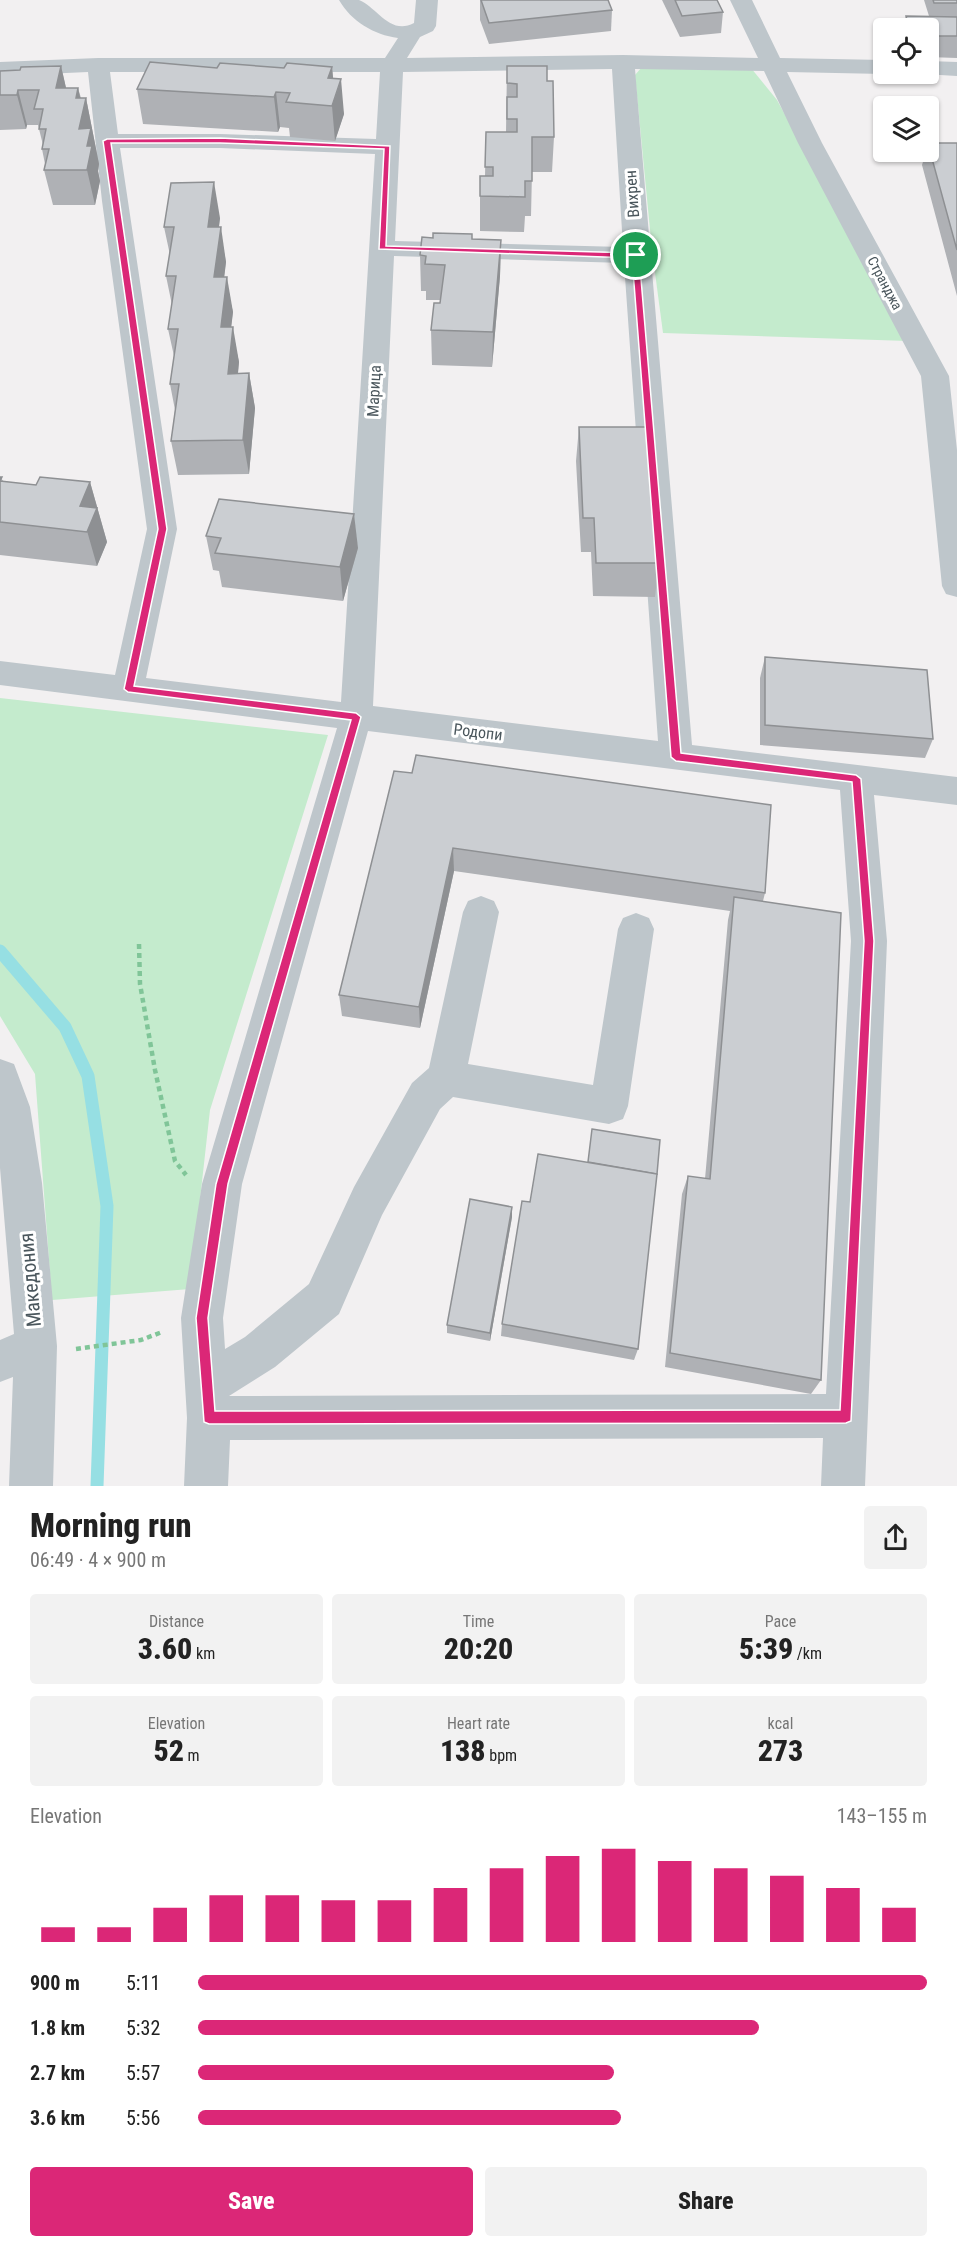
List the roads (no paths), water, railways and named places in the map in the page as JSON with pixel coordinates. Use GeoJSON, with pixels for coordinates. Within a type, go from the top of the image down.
{"type":"FeatureCollection","features":[{"type":"Feature","properties":{"kind":"street"},"geometry":{"type":"LineString","coordinates":[[350,0],[354,7],[385,30],[412,33]]}},
{"type":"Feature","properties":{"kind":"street"},"geometry":{"type":"LineString","coordinates":[[392,65],[412,33],[425,26],[428,0]]}},
{"type":"Feature","properties":{"kind":"street","name":"Странджа"},"geometry":{"type":"LineString","coordinates":[[741,0],[810,143],[935,376],[957,586]]}},
{"type":"Feature","properties":{"kind":"street"},"geometry":{"type":"LineString","coordinates":[[0,69],[98,65],[623,62],[873,67]]}},
{"type":"Feature","properties":{"kind":"street","name":"Вихрен"},"geometry":{"type":"LineString","coordinates":[[623,62],[676,757]]}},
{"type":"Feature","properties":{"kind":"street"},"geometry":{"type":"LineString","coordinates":[[98,65],[162,529],[128,689]]}},
{"type":"Feature","properties":{"kind":"street","name":"Марица"},"geometry":{"type":"LineString","coordinates":[[206,1486],[208,1402],[202,1318],[222,1184],[356,717],[392,65]]}},
{"type":"Feature","properties":{"kind":"street"},"geometry":{"type":"LineString","coordinates":[[939,68],[957,69]]}},
{"type":"Feature","properties":{"kind":"street"},"geometry":{"type":"LineString","coordinates":[[107,141],[220,141],[388,147]]}},
{"type":"Feature","properties":{"kind":"street"},"geometry":{"type":"LineString","coordinates":[[382,248],[636,255]]}},
{"type":"Feature","properties":{"kind":"street","name":"Родопи"},"geometry":{"type":"LineString","coordinates":[[0,673],[957,792]]}},
{"type":"Feature","properties":{"kind":"street"},"geometry":{"type":"LineString","coordinates":[[843,1486],[869,941],[856,779]]}},
{"type":"Feature","properties":{"kind":"street"},"geometry":{"type":"LineString","coordinates":[[208,1402],[260,1352],[324,1299],[368,1201],[426,1096],[446,1078],[481,912]]}},
{"type":"Feature","properties":{"kind":"street"},"geometry":{"type":"LineString","coordinates":[[446,1078],[609,1106],[636,929]]}},
{"type":"Feature","properties":{"kind":"street","name":"Македония"},"geometry":{"type":"LineString","coordinates":[[0,1077],[11,1107],[22,1183],[36,1352],[31,1486]]}},
{"type":"Feature","properties":{"kind":"street"},"geometry":{"type":"LineString","coordinates":[[208,1402],[846,1416]]}},
{"type":"Feature","properties":{"kind":"waterway"},"geometry":{"type":"LineString","coordinates":[[0,951],[65,1027],[88,1076],[107,1206],[97,1486]]}}]}
